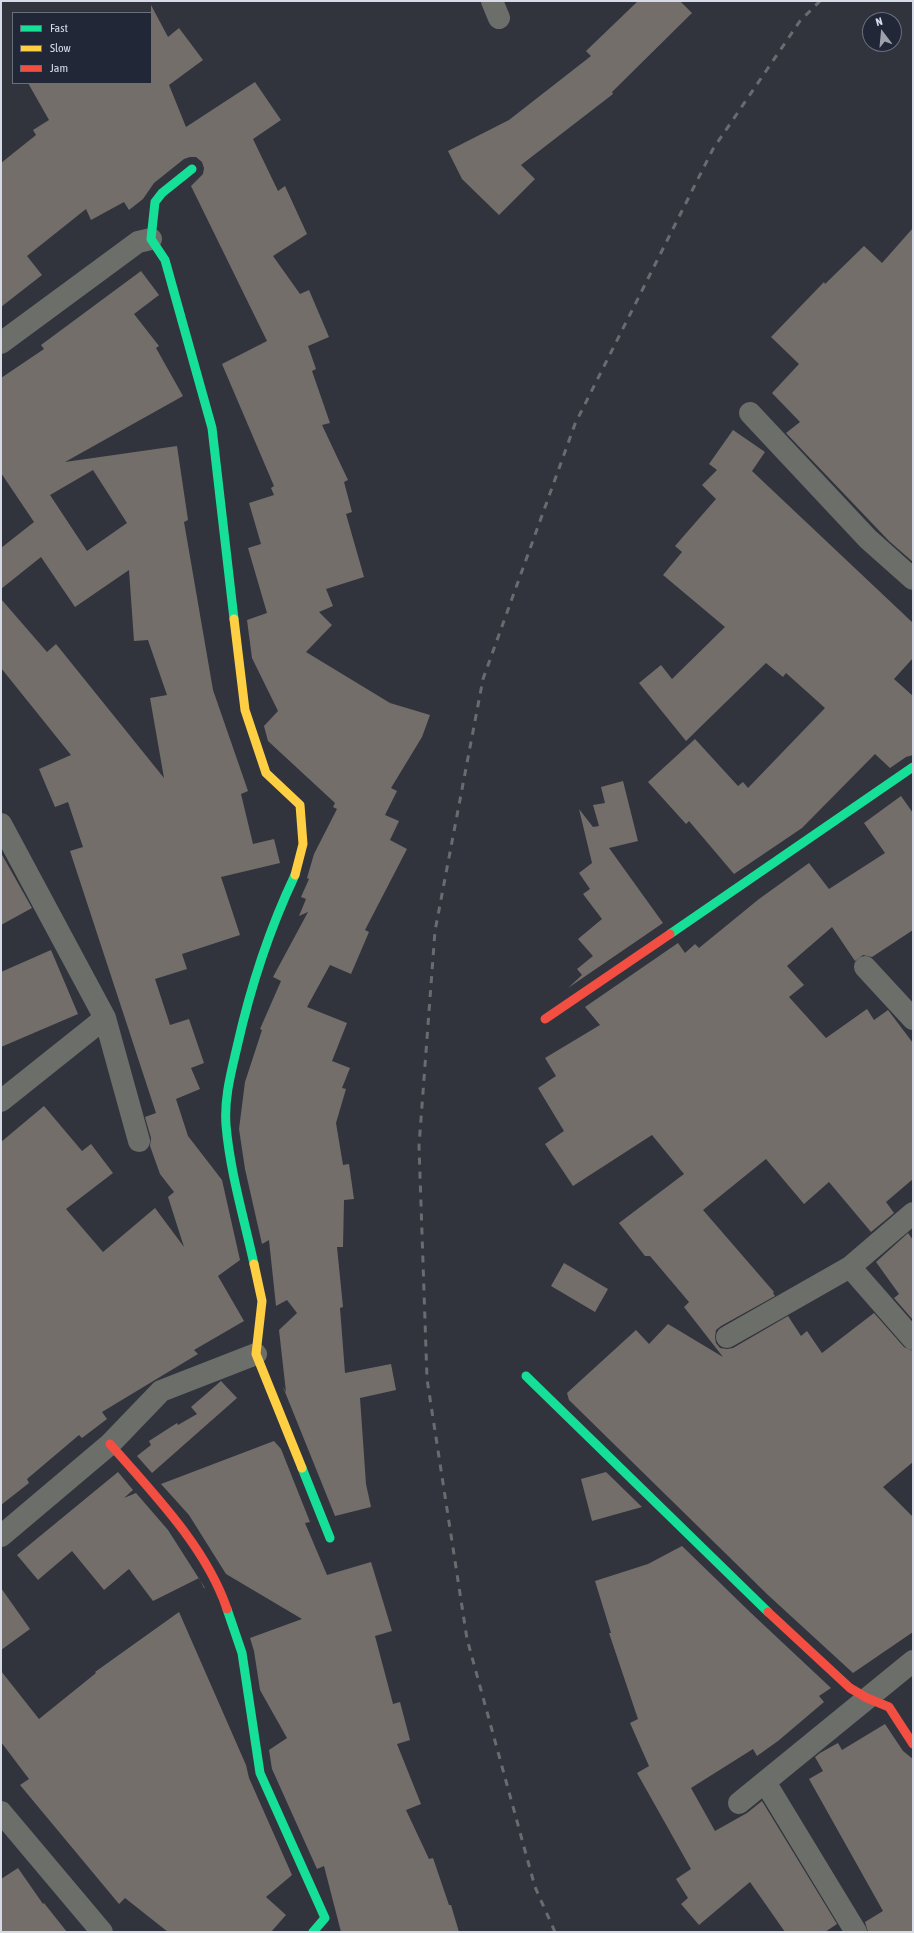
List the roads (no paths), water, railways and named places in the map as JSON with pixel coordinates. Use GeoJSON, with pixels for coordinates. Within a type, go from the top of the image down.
{"type":"FeatureCollection","features":[{"type":"Feature","properties":{"kind":"street"},"geometry":{"type":"LineString","coordinates":[[192,169],[162,194],[155,202],[151,239],[165,260],[212,428],[245,710],[266,773],[300,805],[303,844],[298,864],[281,904],[246,1007],[227,1088],[226,1124],[233,1171],[262,1301],[256,1354],[330,1538]]}},
{"type":"Feature","properties":{"kind":"street"},"geometry":{"type":"LineString","coordinates":[[1,344],[138,242],[151,239]]}},
{"type":"Feature","properties":{"kind":"street"},"geometry":{"type":"LineString","coordinates":[[750,413],[868,539],[913,579]]}},
{"type":"Feature","properties":{"kind":"street"},"geometry":{"type":"LineString","coordinates":[[545,1019],[913,767]]}},
{"type":"Feature","properties":{"kind":"street"},"geometry":{"type":"LineString","coordinates":[[1,824],[105,1018],[139,1141]]}},
{"type":"Feature","properties":{"kind":"street"},"geometry":{"type":"LineString","coordinates":[[865,967],[913,1018]]}},
{"type":"Feature","properties":{"kind":"street"},"geometry":{"type":"LineString","coordinates":[[1,1102],[105,1018]]}},
{"type":"Feature","properties":{"kind":"street"},"geometry":{"type":"LineString","coordinates":[[727,1337],[850,1267],[913,1213]]}},
{"type":"Feature","properties":{"kind":"street"},"geometry":{"type":"LineString","coordinates":[[850,1267],[913,1339]]}},
{"type":"Feature","properties":{"kind":"street"},"geometry":{"type":"LineString","coordinates":[[1,1536],[110,1444],[161,1390],[256,1354]]}},
{"type":"Feature","properties":{"kind":"street"},"geometry":{"type":"LineString","coordinates":[[526,1376],[759,1604],[850,1688],[867,1698],[889,1707],[913,1744]]}},
{"type":"Feature","properties":{"kind":"street"},"geometry":{"type":"LineString","coordinates":[[110,1444],[178,1522],[220,1588],[242,1653],[260,1773],[325,1918],[313,1932]]}},
{"type":"Feature","properties":{"kind":"street"},"geometry":{"type":"LineString","coordinates":[[739,1803],[913,1661]]}},
{"type":"Feature","properties":{"kind":"street"},"geometry":{"type":"LineString","coordinates":[[765,1782],[856,1932]]}},
{"type":"Feature","properties":{"kind":"street"},"geometry":{"type":"LineString","coordinates":[[1,1812],[102,1932]]}},
{"type":"Feature","properties":{"kind":"railway"},"geometry":{"type":"LineString","coordinates":[[555,1932],[535,1887],[467,1639],[427,1379],[419,1146],[435,931],[483,679],[575,424],[713,149],[800,21],[820,1]]}}]}
